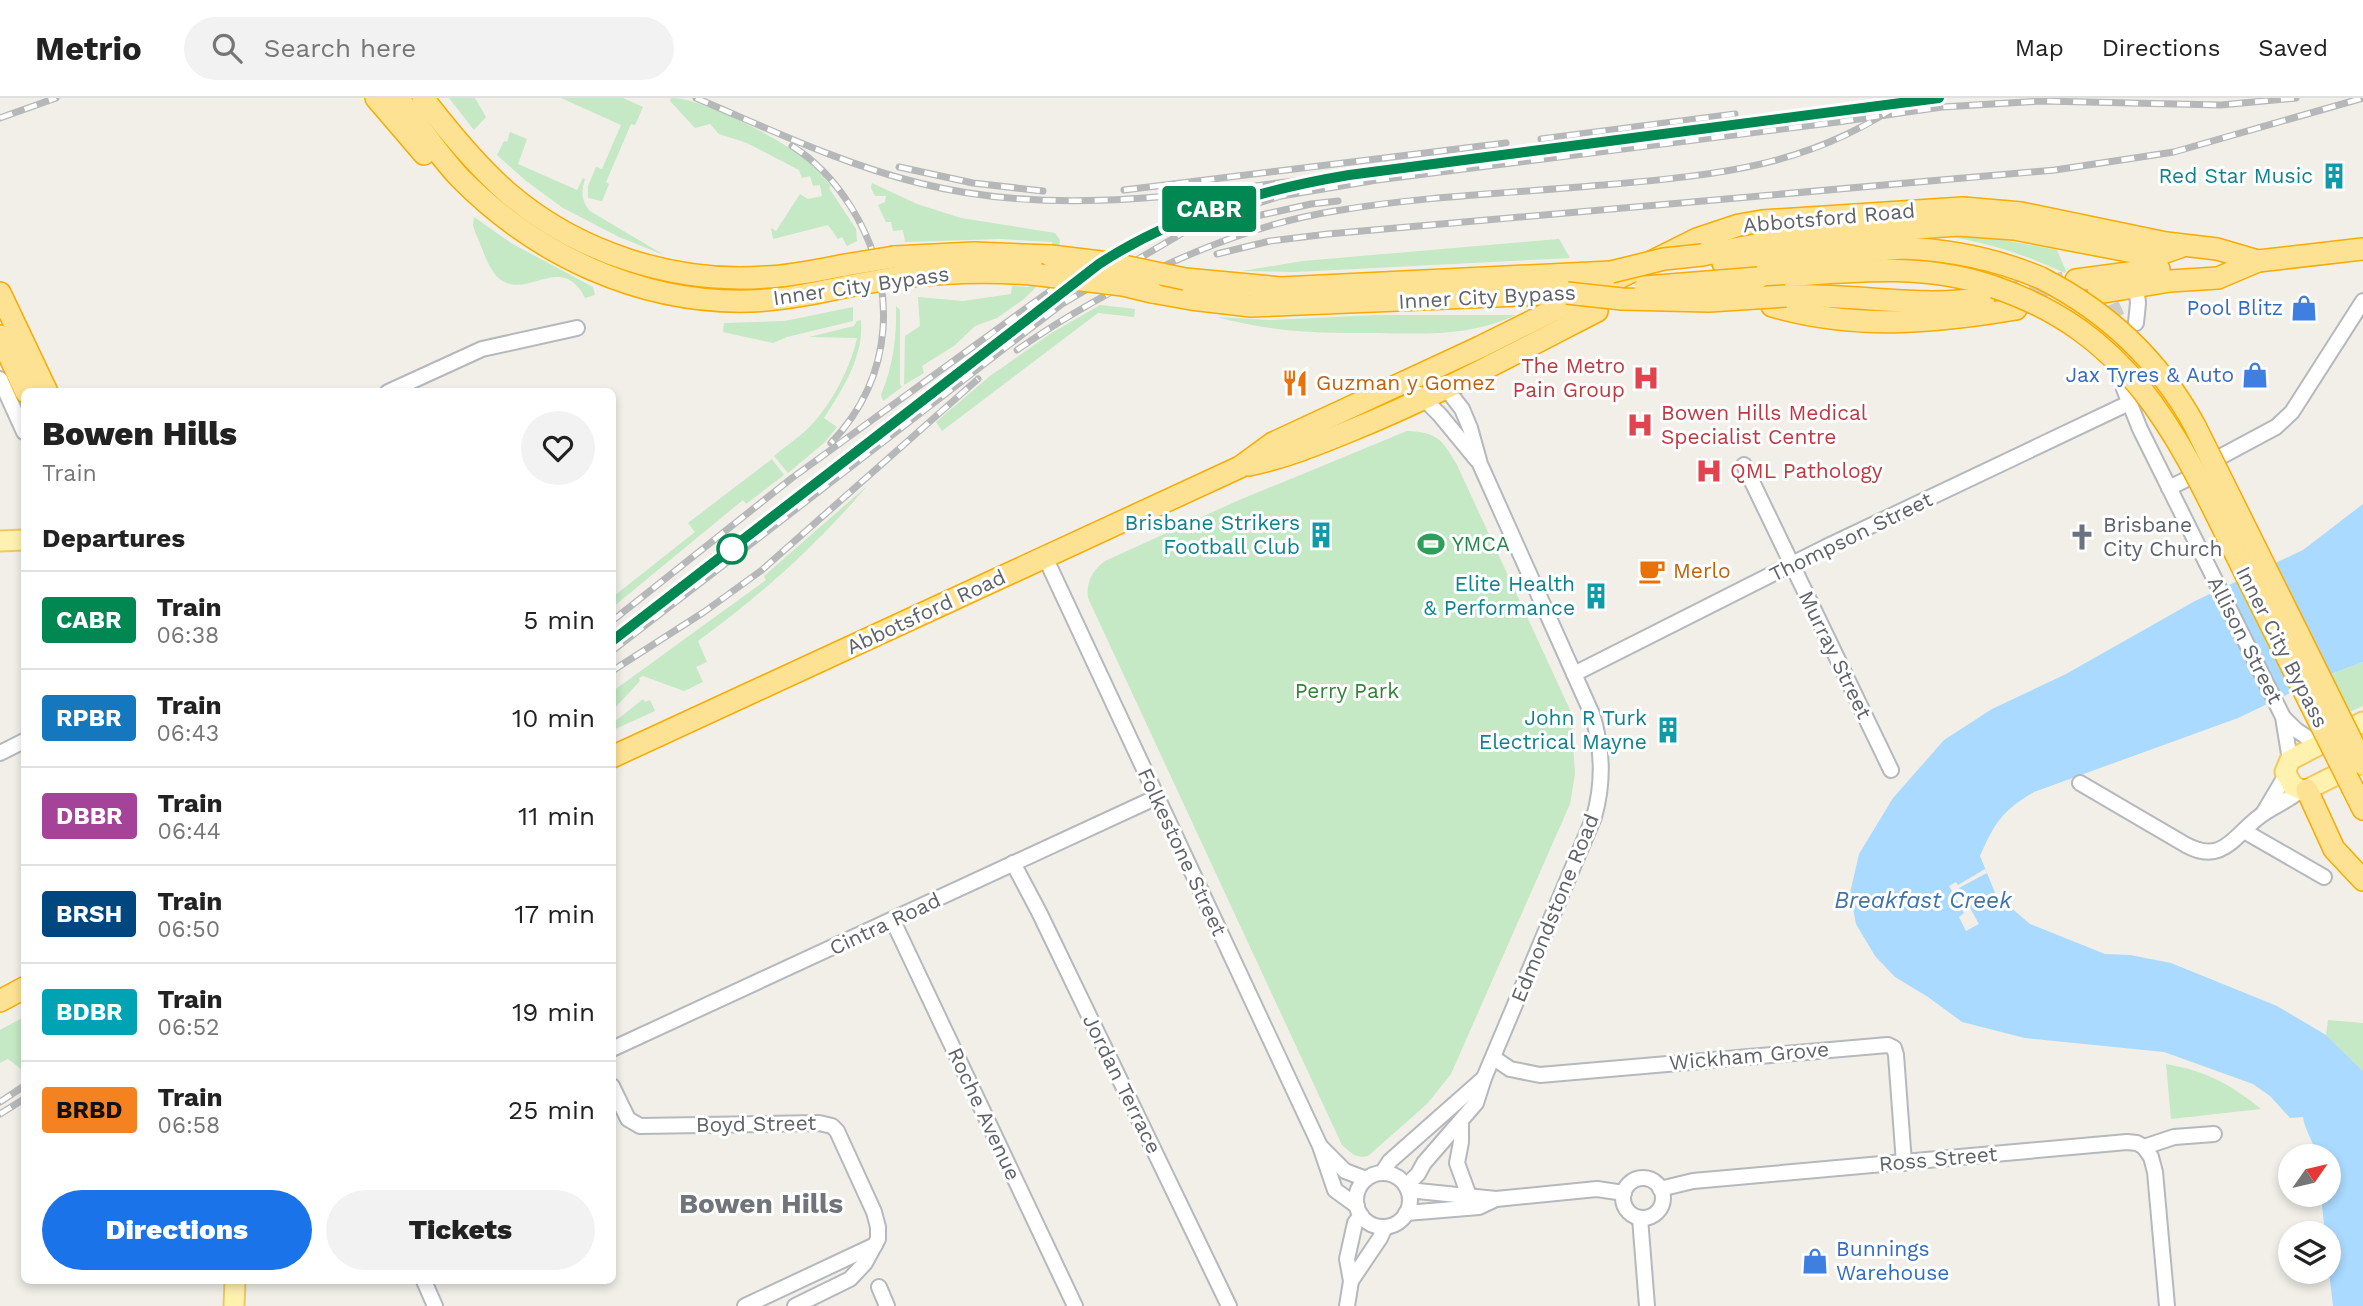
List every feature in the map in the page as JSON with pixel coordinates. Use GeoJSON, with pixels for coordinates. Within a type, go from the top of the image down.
{"type":"FeatureCollection","features":[{"type":"Feature","properties":{"kind":"highway"},"geometry":{"type":"LineString","coordinates":[[376,98],[433,164],[455,173]]}},
{"type":"Feature","properties":{"kind":"highway","name":"Inner City Bypass"},"geometry":{"type":"LineString","coordinates":[[398,98],[455,173],[505,219],[550,249],[600,273],[651,290],[714,300],[748,301],[779,299],[847,275]]}},
{"type":"Feature","properties":{"kind":"highway","name":"Inner City Bypass"},"geometry":{"type":"LineString","coordinates":[[427,101],[471,156],[509,193],[555,226],[612,254],[681,273],[736,278],[847,275],[974,253],[1051,256],[1109,263],[1185,279],[1281,288],[1604,273],[1903,248],[1979,256],[2041,278],[2093,308],[2126,335],[2157,367],[2174,390],[2194,426],[2363,763]]}},
{"type":"Feature","properties":{"kind":"highway","name":"Abbotsford Road"},"geometry":{"type":"LineString","coordinates":[[616,755],[1240,467],[1273,443],[1413,378],[1697,239],[1739,225],[1921,209],[1993,209],[2185,246],[2217,249],[2258,261]]}},
{"type":"Feature","properties":{"kind":"highway"},"geometry":{"type":"LineString","coordinates":[[1604,273],[1664,259],[1702,255],[1803,236],[1958,225],[2014,229],[2154,256],[2185,246]]}},
{"type":"Feature","properties":{"kind":"highway"},"geometry":{"type":"LineString","coordinates":[[2096,244],[2106,255],[2119,261],[2133,279]]}},
{"type":"Feature","properties":{"kind":"highway","name":"Abbotsford Road"},"geometry":{"type":"LineString","coordinates":[[2133,279],[2167,269],[2190,280],[2218,278],[2258,261],[2363,249]]}},
{"type":"Feature","properties":{"kind":"highway","name":"Inner City Bypass"},"geometry":{"type":"LineString","coordinates":[[897,267],[1040,275],[1123,285],[1222,304],[1251,306],[1562,293],[1896,271],[1943,274],[1989,292],[2036,303],[2089,336],[2131,375],[2158,411],[2194,471],[2363,809]]}},
{"type":"Feature","properties":{"kind":"highway"},"geometry":{"type":"LineString","coordinates":[[2078,279],[2133,279],[2104,297],[2078,279]]}},
{"type":"Feature","properties":{"kind":"highway"},"geometry":{"type":"LineString","coordinates":[[1562,293],[1622,299],[1704,301],[1779,301],[1815,294],[1879,301],[1934,303],[1989,292]]}},
{"type":"Feature","properties":{"kind":"highway"},"geometry":{"type":"LineString","coordinates":[[0,293],[8,338],[25,388]]}},
{"type":"Feature","properties":{"kind":"highway"},"geometry":{"type":"LineString","coordinates":[[1779,301],[1800,313],[1851,320],[1901,322],[1948,320],[2016,309]]}},
{"type":"Feature","properties":{"kind":"highway","name":"Abbotsford Road"},"geometry":{"type":"LineString","coordinates":[[1240,467],[1280,459],[1425,399],[1597,311]]}},
{"type":"Feature","properties":{"kind":"highway"},"geometry":{"type":"LineString","coordinates":[[8,338],[44,388]]}},
{"type":"Feature","properties":{"kind":"highway"},"geometry":{"type":"LineString","coordinates":[[2303,791],[2334,849],[2363,880]]}},
{"type":"Feature","properties":{"kind":"highway"},"geometry":{"type":"LineString","coordinates":[[0,1001],[21,990]]}},
{"type":"Feature","properties":{"kind":"main road"},"geometry":{"type":"LineString","coordinates":[[0,541],[21,540]]}},
{"type":"Feature","properties":{"kind":"main road"},"geometry":{"type":"LineString","coordinates":[[2363,722],[2319,745],[2288,767],[2293,786],[2303,791],[2363,763]]}},
{"type":"Feature","properties":{"kind":"main road"},"geometry":{"type":"LineString","coordinates":[[234,1306],[235,1284]]}},
{"type":"Feature","properties":{"kind":"street"},"geometry":{"type":"LineString","coordinates":[[2133,279],[2138,303],[2136,323]]}},
{"type":"Feature","properties":{"kind":"street"},"geometry":{"type":"LineString","coordinates":[[2169,488],[2199,473],[2220,457],[2284,421],[2363,301]]}},
{"type":"Feature","properties":{"kind":"street"},"geometry":{"type":"LineString","coordinates":[[397,388],[482,349],[577,328]]}},
{"type":"Feature","properties":{"kind":"street"},"geometry":{"type":"LineString","coordinates":[[1413,378],[1446,389]]}},
{"type":"Feature","properties":{"kind":"street","name":"Edmondstone Road"},"geometry":{"type":"LineString","coordinates":[[1413,378],[1425,399],[1480,464]]}},
{"type":"Feature","properties":{"kind":"street"},"geometry":{"type":"LineString","coordinates":[[0,379],[21,425]]}},
{"type":"Feature","properties":{"kind":"street","name":"Edmondstone Road"},"geometry":{"type":"LineString","coordinates":[[1407,1188],[1424,1163],[1476,1103],[1483,1078],[1494,1058],[1599,801],[1602,771],[1600,743],[1592,714],[1480,464],[1465,415],[1446,389]]}},
{"type":"Feature","properties":{"kind":"street","name":"Allison Street"},"geometry":{"type":"LineString","coordinates":[[2126,396],[2283,717],[2296,730],[2319,745]]}},
{"type":"Feature","properties":{"kind":"street","name":"Thompson Street"},"geometry":{"type":"LineString","coordinates":[[1574,674],[2126,396]]}},
{"type":"Feature","properties":{"kind":"street","name":"Murray Street"},"geometry":{"type":"LineString","coordinates":[[1744,465],[1891,770]]}},
{"type":"Feature","properties":{"kind":"street","name":"Folkestone Street"},"geometry":{"type":"LineString","coordinates":[[1045,557],[1320,1146],[1335,1190],[1359,1210]]}},
{"type":"Feature","properties":{"kind":"street","name":"Allison Street"},"geometry":{"type":"LineString","coordinates":[[2283,717],[2288,767]]}},
{"type":"Feature","properties":{"kind":"street"},"geometry":{"type":"LineString","coordinates":[[0,753],[21,742]]}},
{"type":"Feature","properties":{"kind":"street"},"geometry":{"type":"LineString","coordinates":[[2264,812],[2288,767]]}},
{"type":"Feature","properties":{"kind":"street"},"geometry":{"type":"LineString","coordinates":[[2080,783],[2196,851],[2212,853],[2220,850],[2264,812],[2303,791]]}},
{"type":"Feature","properties":{"kind":"street","name":"Cintra Road"},"geometry":{"type":"LineString","coordinates":[[616,1047],[1157,797]]}},
{"type":"Feature","properties":{"kind":"street"},"geometry":{"type":"LineString","coordinates":[[2244,831],[2324,877]]}},
{"type":"Feature","properties":{"kind":"street","name":"Jordan Terrace"},"geometry":{"type":"LineString","coordinates":[[1013,863],[1229,1306]]}},
{"type":"Feature","properties":{"kind":"street","name":"Roche Avenue"},"geometry":{"type":"LineString","coordinates":[[893,921],[1075,1306]]}},
{"type":"Feature","properties":{"kind":"street","name":"Wickham Grove"},"geometry":{"type":"LineString","coordinates":[[1494,1058],[1510,1069],[1540,1075],[1888,1045],[1894,1048],[1896,1055],[1904,1163]]}},
{"type":"Feature","properties":{"kind":"street","name":"Edmondstone Road"},"geometry":{"type":"LineString","coordinates":[[1382,1172],[1483,1078]]}},
{"type":"Feature","properties":{"kind":"street","name":"Boyd Street"},"geometry":{"type":"LineString","coordinates":[[616,1094],[628,1119],[640,1126],[819,1123],[832,1126],[841,1136],[877,1220],[878,1234],[875,1245]]}},
{"type":"Feature","properties":{"kind":"street"},"geometry":{"type":"LineString","coordinates":[[1461,1122],[1457,1163],[1469,1196]]}},
{"type":"Feature","properties":{"kind":"street","name":"Ross Street"},"geometry":{"type":"LineString","coordinates":[[1660,1189],[1693,1181],[2127,1142],[2144,1147],[2174,1137],[2214,1134]]}},
{"type":"Feature","properties":{"kind":"street","name":"Folkestone Street"},"geometry":{"type":"LineString","coordinates":[[1320,1146],[1345,1171],[1366,1179]]}},
{"type":"Feature","properties":{"kind":"street"},"geometry":{"type":"LineString","coordinates":[[2144,1147],[2151,1157],[2155,1172],[2167,1306]]}},
{"type":"Feature","properties":{"kind":"street"},"geometry":{"type":"LineString","coordinates":[[1347,1306],[1351,1281],[1347,1259],[1359,1210],[1357,1191],[1366,1179],[1382,1172],[1396,1176],[1407,1188],[1410,1198],[1401,1220],[1385,1227],[1367,1222],[1359,1210]]}},
{"type":"Feature","properties":{"kind":"street"},"geometry":{"type":"LineString","coordinates":[[1637,1179],[1650,1180],[1660,1189],[1662,1201],[1652,1216],[1640,1218],[1634,1216],[1625,1206],[1623,1193],[1631,1182],[1637,1179]]}},
{"type":"Feature","properties":{"kind":"street"},"geometry":{"type":"LineString","coordinates":[[1407,1188],[1496,1199],[1597,1189],[1623,1193]]}},
{"type":"Feature","properties":{"kind":"street"},"geometry":{"type":"LineString","coordinates":[[1406,1213],[1479,1207],[1496,1199]]}},
{"type":"Feature","properties":{"kind":"street"},"geometry":{"type":"LineString","coordinates":[[1640,1218],[1647,1306]]}},
{"type":"Feature","properties":{"kind":"street"},"geometry":{"type":"LineString","coordinates":[[1351,1281],[1385,1227]]}},
{"type":"Feature","properties":{"kind":"street"},"geometry":{"type":"LineString","coordinates":[[745,1306],[875,1245]]}},
{"type":"Feature","properties":{"kind":"street"},"geometry":{"type":"LineString","coordinates":[[795,1306],[850,1279],[865,1263],[875,1245]]}},
{"type":"Feature","properties":{"kind":"street"},"geometry":{"type":"LineString","coordinates":[[425,1284],[435,1306]]}},
{"type":"Feature","properties":{"kind":"street"},"geometry":{"type":"LineString","coordinates":[[878,1287],[887,1306]]}},
{"type":"Feature","properties":{"kind":"green space"},"geometry":{"type":"Polygon","coordinates":[[[449,98],[475,98],[486,117],[474,130],[449,98]]]}},
{"type":"Feature","properties":{"kind":"green space"},"geometry":{"type":"Polygon","coordinates":[[[561,98],[623,98],[643,107],[635,125],[631,124],[606,182],[609,184],[602,201],[588,198],[588,186],[596,167],[602,169],[621,125],[561,98]]]}},
{"type":"Feature","properties":{"kind":"green space"},"geometry":{"type":"Polygon","coordinates":[[[671,98],[719,111],[800,155],[831,186],[829,188],[856,229],[857,241],[847,246],[842,237],[838,239],[828,225],[773,239],[771,228],[776,231],[800,194],[808,199],[822,196],[820,185],[813,186],[810,176],[802,178],[799,170],[747,143],[719,134],[710,124],[695,128],[670,101],[671,98]]]}},
{"type":"Feature","properties":{"kind":"green space"},"geometry":{"type":"Polygon","coordinates":[[[510,132],[527,139],[518,164],[577,190],[583,178],[585,179],[583,196],[590,211],[664,255],[619,237],[563,208],[526,181],[497,155],[504,141],[507,142],[510,132]]]}},
{"type":"Feature","properties":{"kind":"green space"},"geometry":{"type":"Polygon","coordinates":[[[872,183],[917,204],[961,218],[1055,233],[1060,240],[1057,266],[1024,299],[997,318],[975,326],[954,346],[922,366],[924,373],[904,385],[905,336],[920,326],[918,297],[963,301],[1011,294],[1012,286],[1028,287],[1050,266],[1052,242],[1000,239],[905,242],[903,230],[893,231],[891,222],[886,222],[878,205],[885,202],[886,196],[875,196],[872,183]]]}},
{"type":"Feature","properties":{"kind":"green space"},"geometry":{"type":"Polygon","coordinates":[[[474,217],[511,243],[593,287],[595,295],[585,298],[576,285],[566,278],[556,277],[523,284],[501,280],[492,271],[486,258],[475,232],[474,217]]]}},
{"type":"Feature","properties":{"kind":"green space"},"geometry":{"type":"Polygon","coordinates":[[[1967,233],[2057,250],[2066,271],[2065,273],[2019,254],[1987,245],[1938,235],[1967,233]]]}},
{"type":"Feature","properties":{"kind":"green space"},"geometry":{"type":"Polygon","coordinates":[[[1559,239],[1570,258],[1296,272],[1242,271],[1303,261],[1559,239]]]}},
{"type":"Feature","properties":{"kind":"green space"},"geometry":{"type":"Polygon","coordinates":[[[1100,305],[1135,309],[1134,317],[1098,313],[942,431],[936,422],[990,376],[1050,334],[1100,305]]]}},
{"type":"Feature","properties":{"kind":"green space"},"geometry":{"type":"Polygon","coordinates":[[[896,306],[900,310],[902,387],[883,401],[881,395],[893,351],[896,306]]]}},
{"type":"Feature","properties":{"kind":"green space"},"geometry":{"type":"Polygon","coordinates":[[[853,307],[853,321],[773,343],[723,332],[724,323],[785,321],[853,307]]]}},
{"type":"Feature","properties":{"kind":"green space"},"geometry":{"type":"Polygon","coordinates":[[[1377,315],[1516,315],[1482,327],[1414,334],[1298,331],[1217,317],[1270,320],[1377,315]]]}},
{"type":"Feature","properties":{"kind":"green space"},"geometry":{"type":"Polygon","coordinates":[[[861,320],[856,359],[845,384],[824,418],[837,427],[824,443],[788,473],[774,456],[806,430],[822,412],[846,371],[857,338],[809,337],[854,326],[861,320]]]}},
{"type":"Feature","properties":{"kind":"green space","name":"Perry Park"},"geometry":{"type":"Polygon","coordinates":[[[1407,431],[1426,433],[1438,439],[1448,449],[1457,465],[1571,712],[1575,774],[1570,804],[1451,1074],[1427,1104],[1368,1156],[1360,1157],[1342,1145],[1088,598],[1088,587],[1091,577],[1105,561],[1237,501],[1407,431]]]}},
{"type":"Feature","properties":{"kind":"green space"},"geometry":{"type":"Polygon","coordinates":[[[772,459],[784,475],[746,504],[743,500],[616,605],[616,594],[695,532],[688,523],[772,459]]]}},
{"type":"Feature","properties":{"kind":"green space"},"geometry":{"type":"Polygon","coordinates":[[[867,486],[787,569],[698,641],[707,662],[696,667],[703,682],[684,691],[643,676],[616,707],[616,689],[766,580],[764,576],[867,486]]]}},
{"type":"Feature","properties":{"kind":"green space"},"geometry":{"type":"Polygon","coordinates":[[[2363,662],[2363,706],[2345,714],[2327,676],[2363,662]]]}},
{"type":"Feature","properties":{"kind":"green space"},"geometry":{"type":"Polygon","coordinates":[[[643,699],[645,702],[650,700],[655,711],[616,729],[616,721],[643,699]]]}},
{"type":"Feature","properties":{"kind":"green space"},"geometry":{"type":"Polygon","coordinates":[[[21,1019],[21,1069],[8,1059],[0,1063],[0,1030],[21,1019]]]}},
{"type":"Feature","properties":{"kind":"green space"},"geometry":{"type":"Polygon","coordinates":[[[2328,1020],[2363,1023],[2363,1071],[2326,1035],[2328,1020]]]}},
{"type":"Feature","properties":{"kind":"green space"},"geometry":{"type":"Polygon","coordinates":[[[2166,1064],[2193,1070],[2217,1080],[2261,1109],[2171,1119],[2166,1064]]]}},
{"type":"Feature","properties":{"kind":"water","name":"Breakfast Creek"},"geometry":{"type":"Polygon","coordinates":[[[2363,504],[2363,662],[2326,676],[2238,718],[2034,792],[2014,805],[2001,818],[1980,856],[1996,895],[2030,924],[2105,954],[2130,955],[2171,963],[2277,1006],[2326,1035],[2363,1071],[2363,1306],[2333,1306],[2330,1284],[2341,1284],[2341,1221],[2324,1221],[2322,1208],[2342,1208],[2342,1144],[2313,1144],[2303,1117],[2290,1118],[2270,1096],[2253,1084],[2164,1052],[2025,1038],[1962,1022],[1895,977],[1875,956],[1856,924],[1850,893],[1859,854],[1893,798],[1944,740],[1992,709],[2066,674],[2195,601],[2303,550],[2363,504]]]}},
{"type":"Feature","properties":{"kind":"pier"},"geometry":{"type":"Polygon","coordinates":[[[1985,869],[1987,873],[1959,888],[1979,924],[1966,931],[1959,917],[1964,913],[1949,886],[1956,882],[1958,885],[1985,869]]]}},
{"type":"Feature","properties":{"kind":"tunnel"},"geometry":{"type":"LineString","coordinates":[[1999,295],[2064,282]]}},
{"type":"Feature","properties":{"kind":"tunnel"},"geometry":{"type":"LineString","coordinates":[[2112,304],[2125,332]]}},
{"type":"Feature","properties":{"kind":"railway"},"geometry":{"type":"LineString","coordinates":[[0,118],[56,98]]}},
{"type":"Feature","properties":{"kind":"railway"},"geometry":{"type":"LineString","coordinates":[[696,98],[862,166],[919,183],[972,194],[1078,201],[1130,199],[1342,175]]}},
{"type":"Feature","properties":{"kind":"railway"},"geometry":{"type":"LineString","coordinates":[[1017,350],[1128,283],[1210,246],[1294,219],[1401,202],[1685,177],[1762,164],[1836,139],[1872,121],[1908,98]]}},
{"type":"Feature","properties":{"kind":"railway"},"geometry":{"type":"LineString","coordinates":[[616,648],[1062,304],[1191,228],[1232,211],[1281,196],[1377,180],[1942,107],[2042,101],[2221,105],[2296,98]]}},
{"type":"Feature","properties":{"kind":"railway"},"geometry":{"type":"LineString","coordinates":[[1217,254],[1270,241],[1328,234],[2055,170],[2174,152],[2363,98]]}},
{"type":"Feature","properties":{"kind":"railway"},"geometry":{"type":"LineString","coordinates":[[1720,126],[1877,106]]}},
{"type":"Feature","properties":{"kind":"railway"},"geometry":{"type":"LineString","coordinates":[[1541,139],[1735,114]]}},
{"type":"Feature","properties":{"kind":"railway"},"geometry":{"type":"LineString","coordinates":[[1124,190],[1506,143]]}},
{"type":"Feature","properties":{"kind":"railway"},"geometry":{"type":"LineString","coordinates":[[792,146],[825,173],[851,207],[867,236],[883,298],[883,329],[878,359],[868,389],[852,417],[831,443]]}},
{"type":"Feature","properties":{"kind":"railway"},"geometry":{"type":"LineString","coordinates":[[1474,158],[1561,147]]}},
{"type":"Feature","properties":{"kind":"railway"},"geometry":{"type":"LineString","coordinates":[[899,167],[973,183],[1043,191]]}},
{"type":"Feature","properties":{"kind":"railway"},"geometry":{"type":"LineString","coordinates":[[1239,220],[1311,204],[1338,201]]}},
{"type":"Feature","properties":{"kind":"railway"},"geometry":{"type":"LineString","coordinates":[[1050,302],[1114,256],[1156,232],[1229,203]]}},
{"type":"Feature","properties":{"kind":"railway"},"geometry":{"type":"LineString","coordinates":[[616,618],[792,478],[1054,288]]}},
{"type":"Feature","properties":{"kind":"railway"},"geometry":{"type":"LineString","coordinates":[[616,668],[704,612],[762,570],[978,379]]}},
{"type":"Feature","properties":{"kind":"railway"},"geometry":{"type":"LineString","coordinates":[[0,1102],[21,1088]]}},
{"type":"Feature","properties":{"kind":"railway"},"geometry":{"type":"LineString","coordinates":[[0,1114],[21,1101]]}},
{"type":"Feature","properties":{"kind":"train","name":"CABR"},"geometry":{"type":"LineString","coordinates":[[616,638],[1099,264],[1170,224],[1231,202],[1322,179],[1939,98]]}},
{"type":"Feature","properties":{"kind":"place","name":"Red Star Music"},"geometry":{"type":"Point","coordinates":[2334,176]}},
{"type":"Feature","properties":{"kind":"place","name":"Pool Blitz"},"geometry":{"type":"Point","coordinates":[2304,308]}},
{"type":"Feature","properties":{"kind":"place","name":"Jax Tyres & Auto"},"geometry":{"type":"Point","coordinates":[2255,375]}},
{"type":"Feature","properties":{"kind":"place","name":"The Metro Pain Group"},"geometry":{"type":"Point","coordinates":[1646,378]}},
{"type":"Feature","properties":{"kind":"place","name":"Guzman y Gomez"},"geometry":{"type":"Point","coordinates":[1295,383]}},
{"type":"Feature","properties":{"kind":"place","name":"Bowen Hills Medical Specialist Centre"},"geometry":{"type":"Point","coordinates":[1640,425]}},
{"type":"Feature","properties":{"kind":"place","name":"QML Pathology"},"geometry":{"type":"Point","coordinates":[1709,471]}},
{"type":"Feature","properties":{"kind":"place","name":"Brisbane Strikers Football Club"},"geometry":{"type":"Point","coordinates":[1321,535]}},
{"type":"Feature","properties":{"kind":"place","name":"Brisbane City Church"},"geometry":{"type":"Point","coordinates":[2082,537]}},
{"type":"Feature","properties":{"kind":"place","name":"YMCA"},"geometry":{"type":"Point","coordinates":[1431,544]}},
{"type":"Feature","properties":{"kind":"place","name":"Merlo"},"geometry":{"type":"Point","coordinates":[1652,571]}},
{"type":"Feature","properties":{"kind":"place","name":"Elite Health & Performance"},"geometry":{"type":"Point","coordinates":[1596,596]}},
{"type":"Feature","properties":{"kind":"place","name":"John R Turk Electrical Mayne"},"geometry":{"type":"Point","coordinates":[1668,730]}},
{"type":"Feature","properties":{"kind":"place","name":"Bunnings Warehouse"},"geometry":{"type":"Point","coordinates":[1815,1261]}},
{"type":"Feature","properties":{"kind":"district","name":"Bowen Hills"},"geometry":{"type":"Point","coordinates":[761,1203]}}]}
